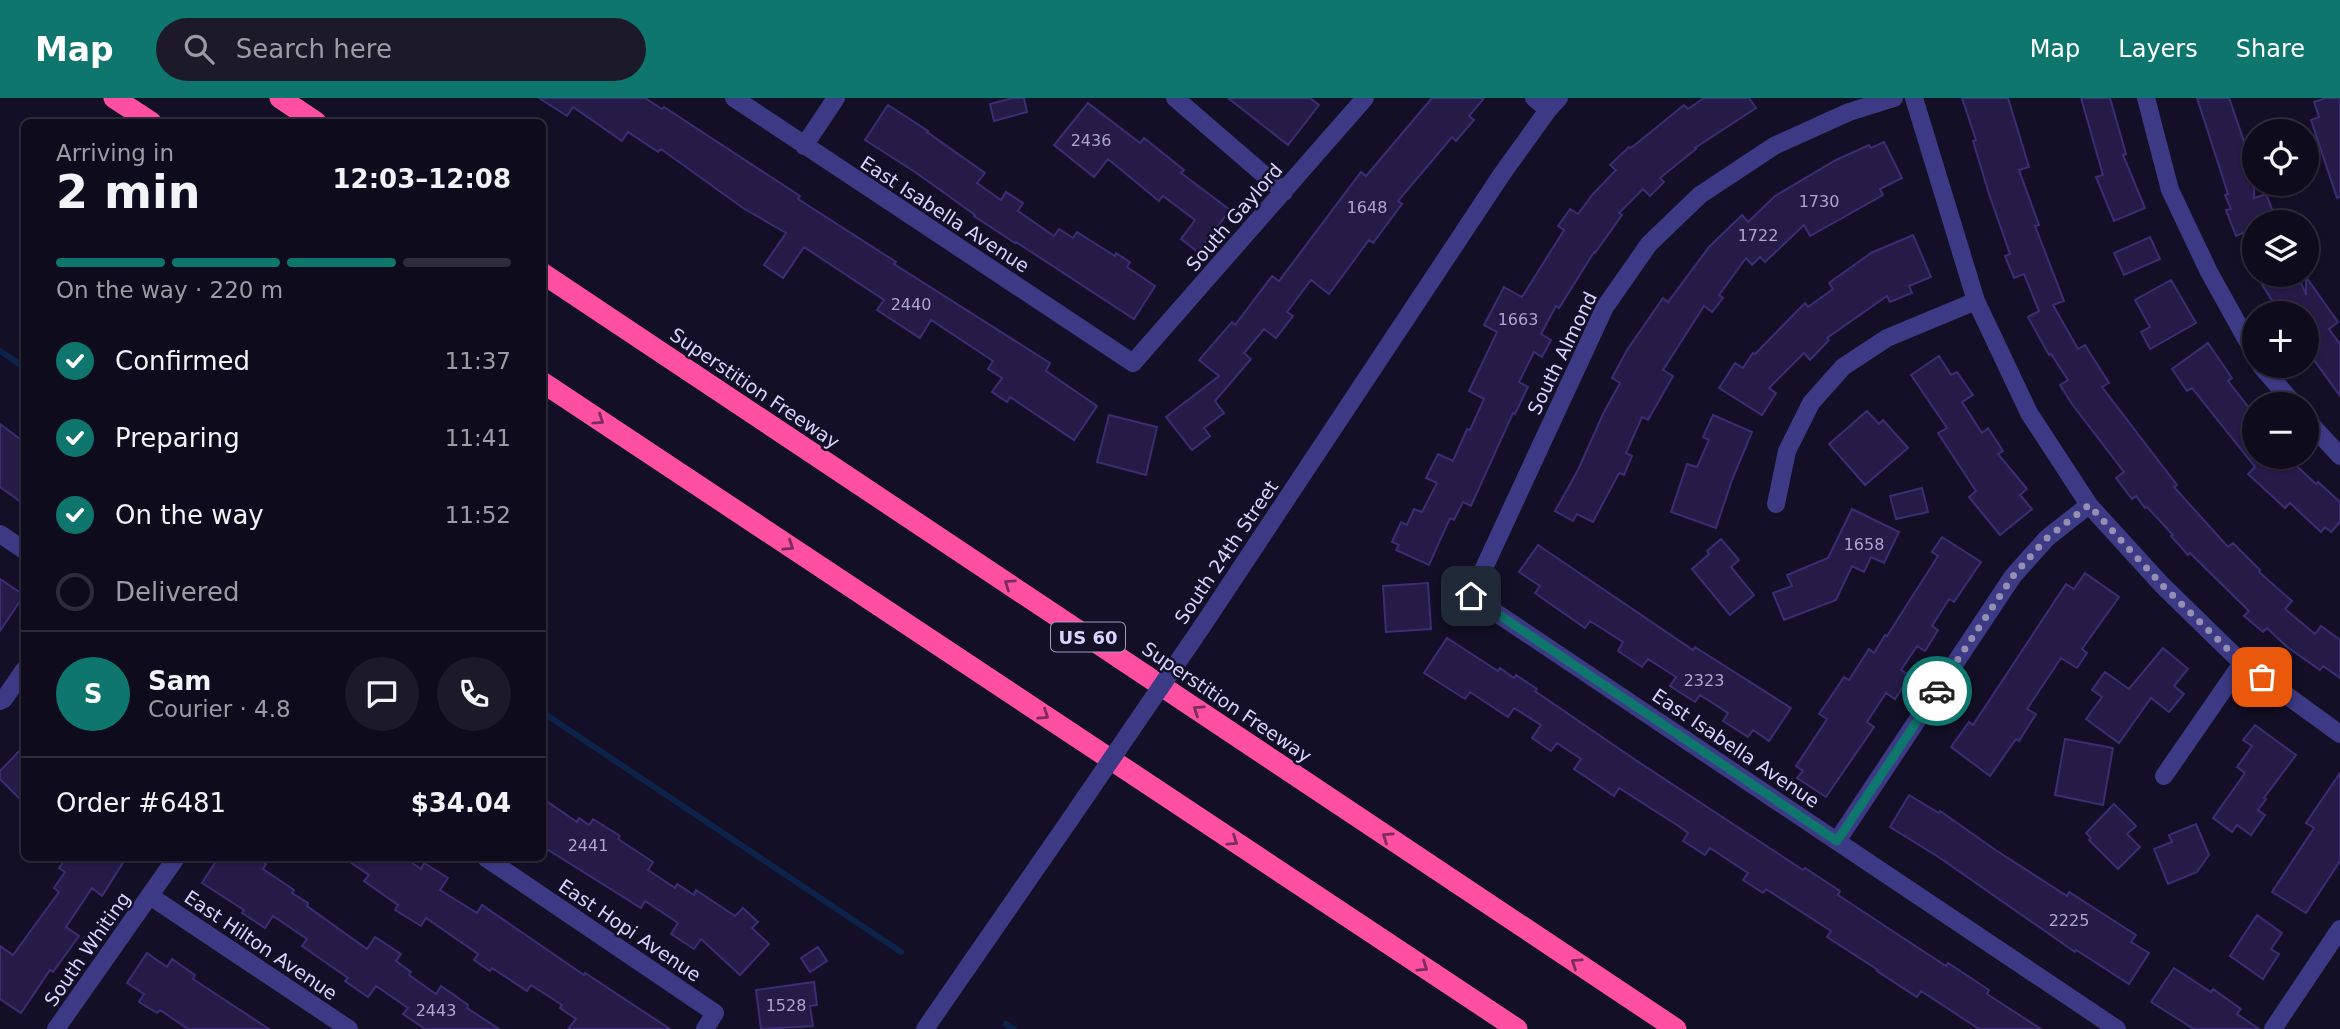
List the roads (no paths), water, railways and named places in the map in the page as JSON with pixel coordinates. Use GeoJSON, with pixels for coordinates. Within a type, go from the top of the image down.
{"type":"FeatureCollection","features":[{"type":"Feature","properties":{"kind":"highway"},"geometry":{"type":"LineString","coordinates":[[114,98],[146,119]]}},
{"type":"Feature","properties":{"kind":"highway"},"geometry":{"type":"LineString","coordinates":[[280,98],[312,119]]}},
{"type":"Feature","properties":{"kind":"highway","name":"Superstition Freeway"},"geometry":{"type":"LineString","coordinates":[[546,276],[1676,1029]]}},
{"type":"Feature","properties":{"kind":"highway"},"geometry":{"type":"LineString","coordinates":[[546,385],[1511,1026]]}},
{"type":"Feature","properties":{"kind":"street","name":"East Isabella Avenue"},"geometry":{"type":"LineString","coordinates":[[734,98],[1133,363]]}},
{"type":"Feature","properties":{"kind":"street"},"geometry":{"type":"LineString","coordinates":[[804,146],[836,98]]}},
{"type":"Feature","properties":{"kind":"street"},"geometry":{"type":"LineString","coordinates":[[1175,98],[1284,192]]}},
{"type":"Feature","properties":{"kind":"street","name":"South Gaylord"},"geometry":{"type":"LineString","coordinates":[[1133,363],[1365,98]]}},
{"type":"Feature","properties":{"kind":"street","name":"South Almond"},"geometry":{"type":"LineString","coordinates":[[1471,596],[1605,307],[1649,244],[1700,195],[1774,146],[1849,112],[1894,98]]}},
{"type":"Feature","properties":{"kind":"street"},"geometry":{"type":"LineString","coordinates":[[1914,98],[1976,301],[2029,412],[2089,505],[2162,585],[2242,663],[2340,734]]}},
{"type":"Feature","properties":{"kind":"street"},"geometry":{"type":"LineString","coordinates":[[2146,98],[2170,190],[2242,331]]}},
{"type":"Feature","properties":{"kind":"street","name":"South 24th Street"},"geometry":{"type":"LineString","coordinates":[[925,1029],[1201,628],[1547,102]]}},
{"type":"Feature","properties":{"kind":"street"},"geometry":{"type":"LineString","coordinates":[[1776,504],[1787,451],[1811,403],[1843,367],[1887,338],[1976,301]]}},
{"type":"Feature","properties":{"kind":"street"},"geometry":{"type":"LineString","coordinates":[[2271,378],[2284,392]]}},
{"type":"Feature","properties":{"kind":"street"},"geometry":{"type":"LineString","coordinates":[[2319,433],[2340,456]]}},
{"type":"Feature","properties":{"kind":"street"},"geometry":{"type":"LineString","coordinates":[[1837,841],[2013,576],[2047,538],[2089,505]]}},
{"type":"Feature","properties":{"kind":"street"},"geometry":{"type":"LineString","coordinates":[[0,534],[21,548]]}},
{"type":"Feature","properties":{"kind":"street","name":"East Isabella Avenue"},"geometry":{"type":"LineString","coordinates":[[1471,596],[2117,1029]]}},
{"type":"Feature","properties":{"kind":"street"},"geometry":{"type":"LineString","coordinates":[[2164,776],[2242,663]]}},
{"type":"Feature","properties":{"kind":"street"},"geometry":{"type":"LineString","coordinates":[[0,701],[21,674]]}},
{"type":"Feature","properties":{"kind":"street","name":"South Whiting"},"geometry":{"type":"LineString","coordinates":[[56,1029],[174,861]]}},
{"type":"Feature","properties":{"kind":"street","name":"East Hopi Avenue"},"geometry":{"type":"LineString","coordinates":[[490,861],[715,1013],[705,1029]]}},
{"type":"Feature","properties":{"kind":"street","name":"East Hilton Avenue"},"geometry":{"type":"LineString","coordinates":[[150,896],[349,1029]]}},
{"type":"Feature","properties":{"kind":"street"},"geometry":{"type":"LineString","coordinates":[[2273,1029],[2340,929]]}},
{"type":"Feature","properties":{"kind":"waterway"},"geometry":{"type":"LineString","coordinates":[[0,351],[21,365]]}},
{"type":"Feature","properties":{"kind":"waterway"},"geometry":{"type":"LineString","coordinates":[[546,715],[901,952]]}},
{"type":"Feature","properties":{"kind":"waterway"},"geometry":{"type":"LineString","coordinates":[[1006,1024],[1014,1029]]}}]}
